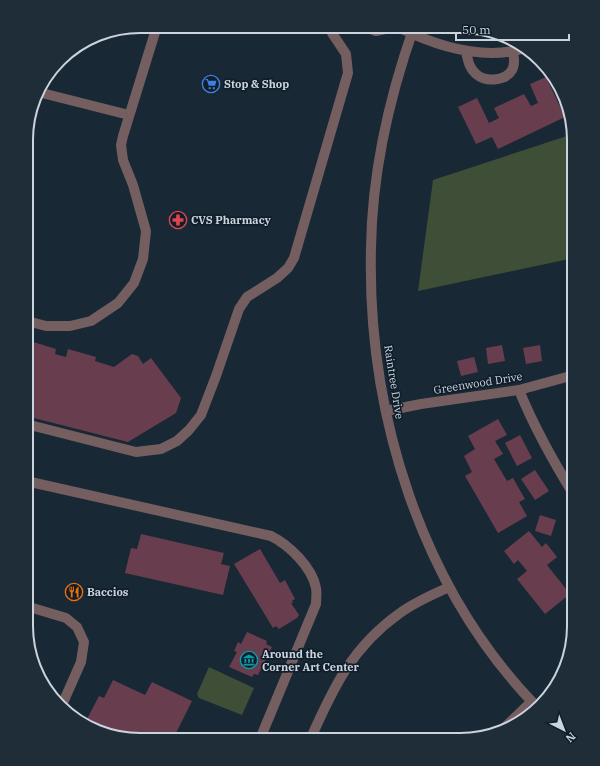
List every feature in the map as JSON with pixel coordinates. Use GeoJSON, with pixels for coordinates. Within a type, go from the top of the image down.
{"type":"FeatureCollection","features":[{"type":"Feature","properties":{"kind":"street"},"geometry":{"type":"LineString","coordinates":[[33,323],[46,326],[70,326],[91,320],[118,303],[134,283],[143,259],[146,231],[133,185],[122,160],[122,145],[129,115],[155,33]]}},
{"type":"Feature","properties":{"kind":"street"},"geometry":{"type":"LineString","coordinates":[[33,426],[136,452],[161,448],[177,441],[189,430],[201,415],[239,309],[247,297],[277,278],[288,268],[294,258],[348,73],[346,54],[332,33]]}},
{"type":"Feature","properties":{"kind":"street","name":"Raintree Drive"},"geometry":{"type":"LineString","coordinates":[[412,33],[398,74],[387,119],[374,193],[370,247],[371,293],[377,367],[392,443],[409,497],[422,531],[449,587],[490,650],[534,704]]}},
{"type":"Feature","properties":{"kind":"street"},"geometry":{"type":"LineString","coordinates":[[420,33],[466,52],[513,52],[519,50]]}},
{"type":"Feature","properties":{"kind":"street"},"geometry":{"type":"LineString","coordinates":[[466,52],[470,68],[476,75],[484,79],[495,80],[505,77],[512,70],[514,59],[513,52]]}},
{"type":"Feature","properties":{"kind":"street"},"geometry":{"type":"LineString","coordinates":[[44,93],[129,115]]}},
{"type":"Feature","properties":{"kind":"street","name":"Greenwood Drive"},"geometry":{"type":"LineString","coordinates":[[386,411],[421,404],[519,390],[567,377]]}},
{"type":"Feature","properties":{"kind":"street"},"geometry":{"type":"LineString","coordinates":[[519,390],[551,456],[567,483]]}},
{"type":"Feature","properties":{"kind":"street"},"geometry":{"type":"LineString","coordinates":[[33,483],[271,536],[283,542],[296,554],[308,570],[316,587],[316,604],[262,733]]}},
{"type":"Feature","properties":{"kind":"street"},"geometry":{"type":"LineString","coordinates":[[313,733],[336,683],[349,663],[369,640],[400,613],[449,587]]}},
{"type":"Feature","properties":{"kind":"street"},"geometry":{"type":"LineString","coordinates":[[33,608],[66,618],[77,627],[84,642],[81,662],[63,701]]}},
{"type":"Feature","properties":{"kind":"green space"},"geometry":{"type":"Polygon","coordinates":[[[567,136],[567,259],[418,291],[433,180],[567,136]]]}},
{"type":"Feature","properties":{"kind":"green space"},"geometry":{"type":"Polygon","coordinates":[[[209,667],[254,688],[242,715],[199,698],[197,694],[209,667]]]}},
{"type":"Feature","properties":{"kind":"building"},"geometry":{"type":"Polygon","coordinates":[[[546,77],[564,117],[498,149],[492,137],[476,144],[458,107],[477,98],[489,123],[499,118],[494,108],[524,94],[531,106],[538,103],[530,84],[546,77]]]}},
{"type":"Feature","properties":{"kind":"building"},"geometry":{"type":"Polygon","coordinates":[[[33,342],[56,349],[55,354],[66,357],[68,349],[96,357],[95,361],[114,367],[132,354],[138,356],[143,364],[151,358],[181,398],[176,413],[128,442],[33,418],[33,342]]]}},
{"type":"Feature","properties":{"kind":"building"},"geometry":{"type":"Polygon","coordinates":[[[502,345],[505,361],[488,364],[486,348],[502,345]]]}},
{"type":"Feature","properties":{"kind":"building"},"geometry":{"type":"Polygon","coordinates":[[[540,345],[542,361],[526,364],[523,348],[540,345]]]}},
{"type":"Feature","properties":{"kind":"building"},"geometry":{"type":"Polygon","coordinates":[[[474,357],[478,372],[461,376],[457,361],[474,357]]]}},
{"type":"Feature","properties":{"kind":"building"},"geometry":{"type":"Polygon","coordinates":[[[498,419],[507,435],[495,441],[503,454],[494,459],[507,481],[513,478],[525,499],[519,502],[527,516],[498,533],[465,476],[472,472],[464,456],[475,449],[468,436],[498,419]]]}},
{"type":"Feature","properties":{"kind":"building"},"geometry":{"type":"Polygon","coordinates":[[[520,435],[532,458],[517,466],[505,443],[520,435]]]}},
{"type":"Feature","properties":{"kind":"building"},"geometry":{"type":"Polygon","coordinates":[[[535,470],[549,491],[535,500],[521,479],[535,470]]]}},
{"type":"Feature","properties":{"kind":"building"},"geometry":{"type":"Polygon","coordinates":[[[540,515],[556,520],[551,536],[535,531],[540,515]]]}},
{"type":"Feature","properties":{"kind":"building"},"geometry":{"type":"Polygon","coordinates":[[[529,531],[542,547],[546,543],[557,557],[547,565],[567,590],[567,596],[545,614],[517,579],[527,571],[518,560],[514,564],[504,551],[529,531]]]}},
{"type":"Feature","properties":{"kind":"building"},"geometry":{"type":"Polygon","coordinates":[[[141,534],[224,553],[221,564],[230,566],[223,595],[125,573],[131,548],[137,549],[141,534]]]}},
{"type":"Feature","properties":{"kind":"building"},"geometry":{"type":"Polygon","coordinates":[[[260,549],[280,583],[285,580],[295,599],[292,601],[293,603],[291,603],[299,615],[297,618],[279,629],[276,626],[273,628],[234,564],[260,549]]]}},
{"type":"Feature","properties":{"kind":"building","name":"Around the Corner Art Center"},"geometry":{"type":"Polygon","coordinates":[[[247,632],[267,641],[266,644],[272,647],[258,675],[254,674],[252,677],[229,667],[237,652],[234,651],[238,642],[241,644],[247,632]]]}},
{"type":"Feature","properties":{"kind":"building"},"geometry":{"type":"Polygon","coordinates":[[[113,680],[145,695],[152,682],[192,701],[176,733],[133,733],[105,727],[87,719],[99,696],[104,698],[113,680]]]}},
{"type":"Feature","properties":{"kind":"place","name":"Stop & Shop"},"geometry":{"type":"Point","coordinates":[211,84]}},
{"type":"Feature","properties":{"kind":"place","name":"CVS Pharmacy"},"geometry":{"type":"Point","coordinates":[178,220]}},
{"type":"Feature","properties":{"kind":"place","name":"Baccios"},"geometry":{"type":"Point","coordinates":[74,592]}},
{"type":"Feature","properties":{"kind":"place","name":"Around the Corner Art Center"},"geometry":{"type":"Point","coordinates":[249,660]}}]}
